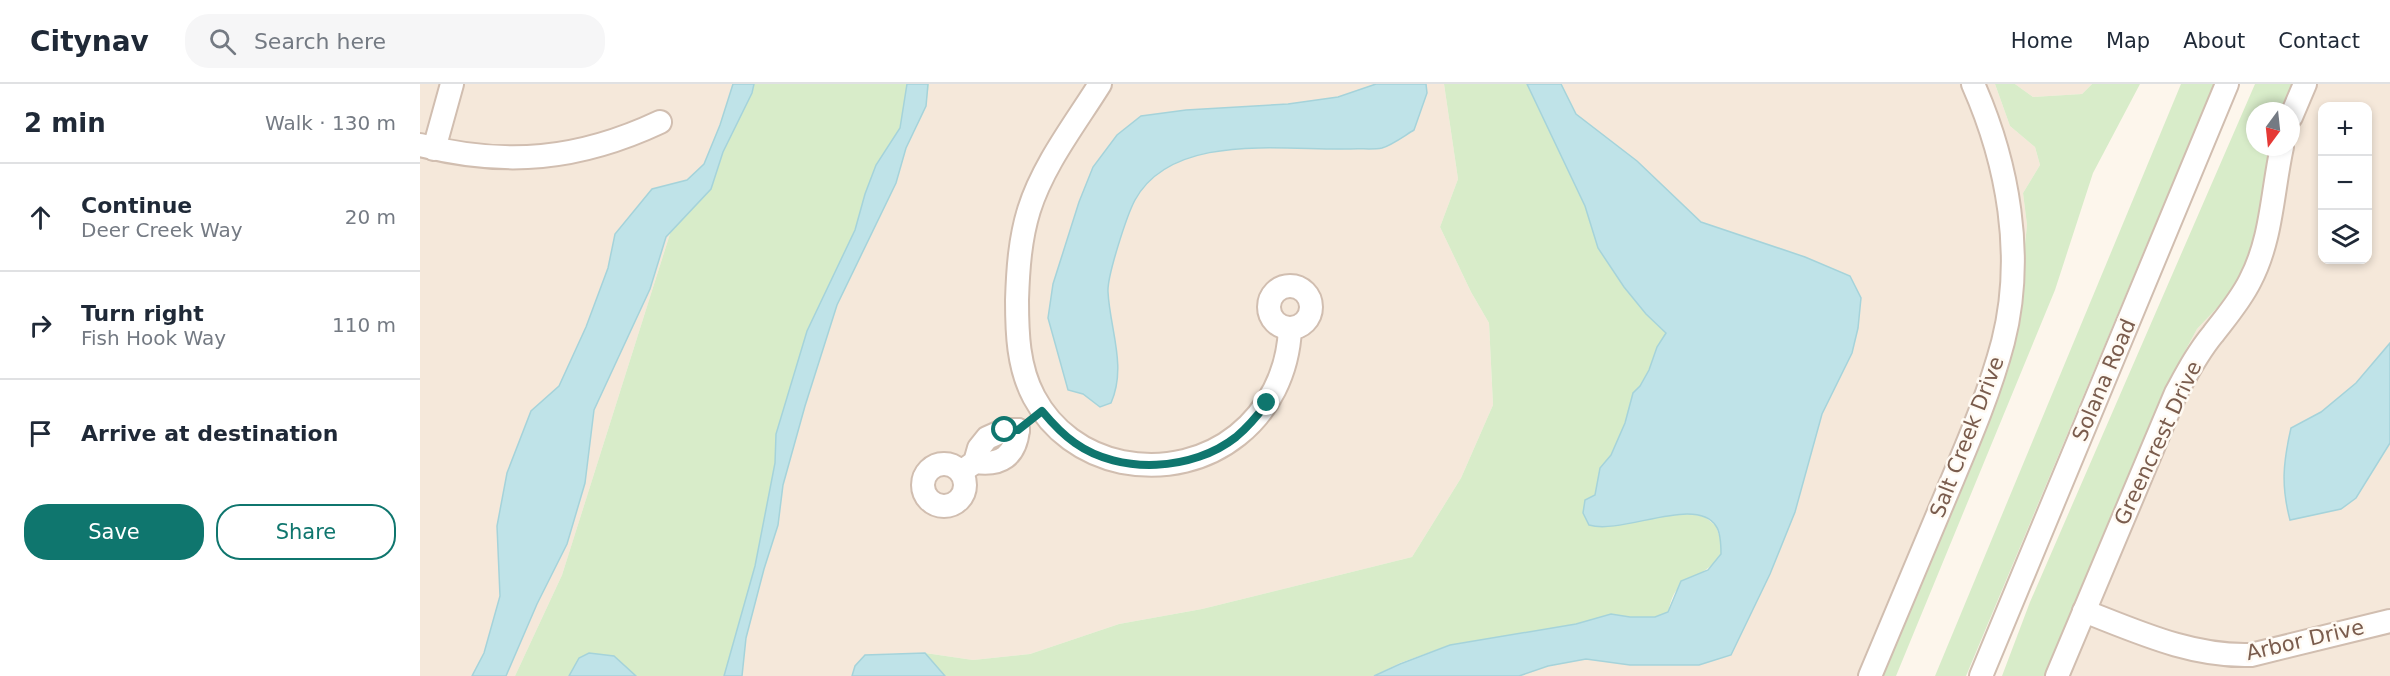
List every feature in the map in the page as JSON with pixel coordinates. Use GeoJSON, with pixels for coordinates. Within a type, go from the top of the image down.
{"type":"FeatureCollection","features":[{"type":"Feature","properties":{"kind":"street"},"geometry":{"type":"LineString","coordinates":[[452,84],[427,147],[485,157],[520,159],[561,155],[601,146],[631,136],[660,122]]}},
{"type":"Feature","properties":{"kind":"street"},"geometry":{"type":"LineString","coordinates":[[1100,84],[1043,176],[1029,209],[1021,244],[1017,276],[1019,351],[1024,374],[1042,411],[1059,430],[1077,444],[1113,460],[1152,465],[1197,458],[1235,438],[1254,421],[1267,403],[1287,355],[1290,328]]}},
{"type":"Feature","properties":{"kind":"street","name":"Salt Creek Drive"},"geometry":{"type":"LineString","coordinates":[[1870,676],[1975,427],[2004,339],[2013,268],[2010,218],[1998,148],[1973,84]]}},
{"type":"Feature","properties":{"kind":"street","name":"Solana Road"},"geometry":{"type":"LineString","coordinates":[[1981,676],[2227,84]]}},
{"type":"Feature","properties":{"kind":"street"},"geometry":{"type":"LineString","coordinates":[[2297,102],[2305,84]]}},
{"type":"Feature","properties":{"kind":"street","name":"Greencrest Drive"},"geometry":{"type":"LineString","coordinates":[[2057,676],[2176,393],[2192,363],[2250,282],[2262,255],[2272,218],[2281,156]]}},
{"type":"Feature","properties":{"kind":"street"},"geometry":{"type":"LineString","coordinates":[[968,467],[987,438],[1005,430],[1018,430],[1042,411]]}},
{"type":"Feature","properties":{"kind":"street","name":"Arbor Drive"},"geometry":{"type":"LineString","coordinates":[[2084,611],[2159,640],[2199,651],[2231,656],[2251,655],[2390,621]]}},
{"type":"Feature","properties":{"kind":"shaded area"},"geometry":{"type":"Polygon","coordinates":[[[420,84],[733,84],[704,164],[687,180],[562,575],[515,676],[420,676],[420,84]]]}},
{"type":"Feature","properties":{"kind":"shaded area"},"geometry":{"type":"Polygon","coordinates":[[[929,84],[1444,84],[1458,179],[1440,227],[1471,292],[1489,323],[1493,405],[1461,478],[1412,557],[1202,609],[1119,624],[1030,654],[973,660],[925,653],[879,654],[855,666],[852,676],[742,676],[746,638],[778,525],[783,485],[805,406],[837,305],[896,183],[906,148],[917,126],[929,84]]]}},
{"type":"Feature","properties":{"kind":"shaded area"},"geometry":{"type":"Polygon","coordinates":[[[1561,84],[1995,84],[2010,126],[2035,147],[2040,165],[2023,193],[2027,225],[2018,313],[2009,362],[1881,676],[1519,676],[1548,666],[1586,659],[1630,665],[1699,665],[1731,655],[1770,574],[1795,512],[1822,414],[1852,353],[1858,328],[1861,298],[1850,276],[1805,257],[1701,222],[1637,161],[1576,114],[1561,84]]]}},
{"type":"Feature","properties":{"kind":"shaded area"},"geometry":{"type":"Polygon","coordinates":[[[2015,84],[2092,84],[2082,94],[2033,97],[2015,84]]]}},
{"type":"Feature","properties":{"kind":"shaded area"},"geometry":{"type":"Polygon","coordinates":[[[2293,84],[2390,84],[2390,676],[2044,676],[2176,368],[2197,329],[2233,291],[2269,156],[2300,156],[2300,102],[2284,102],[2293,84]]]}},
{"type":"Feature","properties":{"kind":"green space"},"geometry":{"type":"Polygon","coordinates":[[[733,84],[929,84],[926,106],[906,148],[896,183],[837,305],[805,406],[783,485],[778,525],[746,638],[742,676],[515,676],[562,575],[687,180],[704,164],[733,84]]]}},
{"type":"Feature","properties":{"kind":"green space"},"geometry":{"type":"Polygon","coordinates":[[[1444,84],[1527,84],[1585,206],[1599,248],[1624,287],[1646,314],[1666,333],[1657,347],[1649,370],[1633,393],[1625,423],[1611,456],[1600,468],[1595,496],[1671,515],[1689,513],[1705,517],[1716,526],[1721,541],[1721,554],[1711,566],[1677,590],[1672,597],[1668,612],[1655,617],[1611,614],[1576,624],[1450,645],[1400,663],[1374,676],[852,676],[855,666],[865,655],[925,653],[973,660],[1030,654],[1119,624],[1202,609],[1412,557],[1461,478],[1493,405],[1489,323],[1471,292],[1440,227],[1458,179],[1444,84]]]}},
{"type":"Feature","properties":{"kind":"green space"},"geometry":{"type":"Polygon","coordinates":[[[1995,84],[2015,84],[2033,97],[2082,94],[2092,84],[2140,84],[2093,173],[2055,290],[1896,676],[1881,676],[2009,362],[2018,313],[2027,225],[2023,193],[2040,165],[2035,147],[2010,126],[1995,84]]]}},
{"type":"Feature","properties":{"kind":"green space"},"geometry":{"type":"Polygon","coordinates":[[[2181,84],[2214,84],[1966,676],[1935,676],[2181,84]]]}},
{"type":"Feature","properties":{"kind":"green space"},"geometry":{"type":"Polygon","coordinates":[[[2255,84],[2293,84],[2284,102],[2247,102],[2255,84]]]}},
{"type":"Feature","properties":{"kind":"green space"},"geometry":{"type":"Polygon","coordinates":[[[2246,105],[2246,156],[2269,156],[2265,206],[2251,253],[2233,291],[2197,329],[2176,368],[2044,676],[2002,676],[2030,602],[2246,105]]]}},
{"type":"Feature","properties":{"kind":"water"},"geometry":{"type":"Polygon","coordinates":[[[733,84],[754,84],[752,93],[723,152],[711,189],[666,237],[650,289],[594,410],[585,483],[567,544],[537,604],[506,676],[472,676],[484,653],[500,596],[497,526],[507,473],[531,411],[559,386],[586,327],[608,268],[615,234],[652,189],[687,180],[704,164],[733,84]]]}},
{"type":"Feature","properties":{"kind":"water"},"geometry":{"type":"Polygon","coordinates":[[[907,84],[928,84],[926,106],[906,148],[896,183],[837,305],[783,485],[778,525],[746,638],[742,676],[724,676],[755,566],[775,463],[776,434],[807,331],[855,230],[876,165],[900,128],[907,84]]]}},
{"type":"Feature","properties":{"kind":"water"},"geometry":{"type":"Polygon","coordinates":[[[1376,84],[1426,84],[1427,93],[1414,130],[1386,147],[1374,149],[1232,149],[1203,154],[1175,163],[1152,178],[1135,200],[1111,273],[1108,292],[1118,375],[1111,403],[1100,407],[1083,394],[1068,390],[1048,318],[1053,284],[1079,202],[1093,167],[1117,135],[1141,116],[1186,110],[1288,104],[1338,97],[1376,84]]]}},
{"type":"Feature","properties":{"kind":"water"},"geometry":{"type":"Polygon","coordinates":[[[1527,84],[1561,84],[1576,114],[1637,161],[1701,222],[1805,257],[1850,276],[1861,298],[1858,328],[1852,353],[1822,414],[1795,512],[1770,574],[1731,655],[1699,665],[1630,665],[1586,659],[1548,666],[1519,676],[1374,676],[1450,645],[1576,624],[1611,614],[1655,617],[1668,612],[1681,581],[1708,570],[1721,554],[1718,529],[1706,517],[1692,514],[1676,515],[1603,527],[1589,525],[1583,513],[1585,500],[1595,495],[1600,468],[1611,455],[1625,423],[1633,393],[1649,370],[1657,347],[1666,333],[1646,314],[1624,287],[1598,248],[1585,206],[1527,84]]]}},
{"type":"Feature","properties":{"kind":"water"},"geometry":{"type":"Polygon","coordinates":[[[2390,343],[2390,443],[2356,498],[2341,509],[2290,520],[2285,496],[2284,474],[2291,428],[2321,412],[2356,383],[2390,343]]]}},
{"type":"Feature","properties":{"kind":"water"},"geometry":{"type":"Polygon","coordinates":[[[589,653],[614,656],[636,676],[569,676],[579,658],[589,653]]]}},
{"type":"Feature","properties":{"kind":"water"},"geometry":{"type":"Polygon","coordinates":[[[925,653],[945,676],[852,676],[855,666],[865,655],[925,653]]]}},
{"type":"Feature","properties":{"kind":"route"},"geometry":{"type":"LineString","coordinates":[[1005,430],[1018,430],[1042,411],[1059,430],[1077,444],[1094,453],[1132,464],[1152,465],[1197,458],[1221,447],[1254,421],[1267,403]]}}]}
